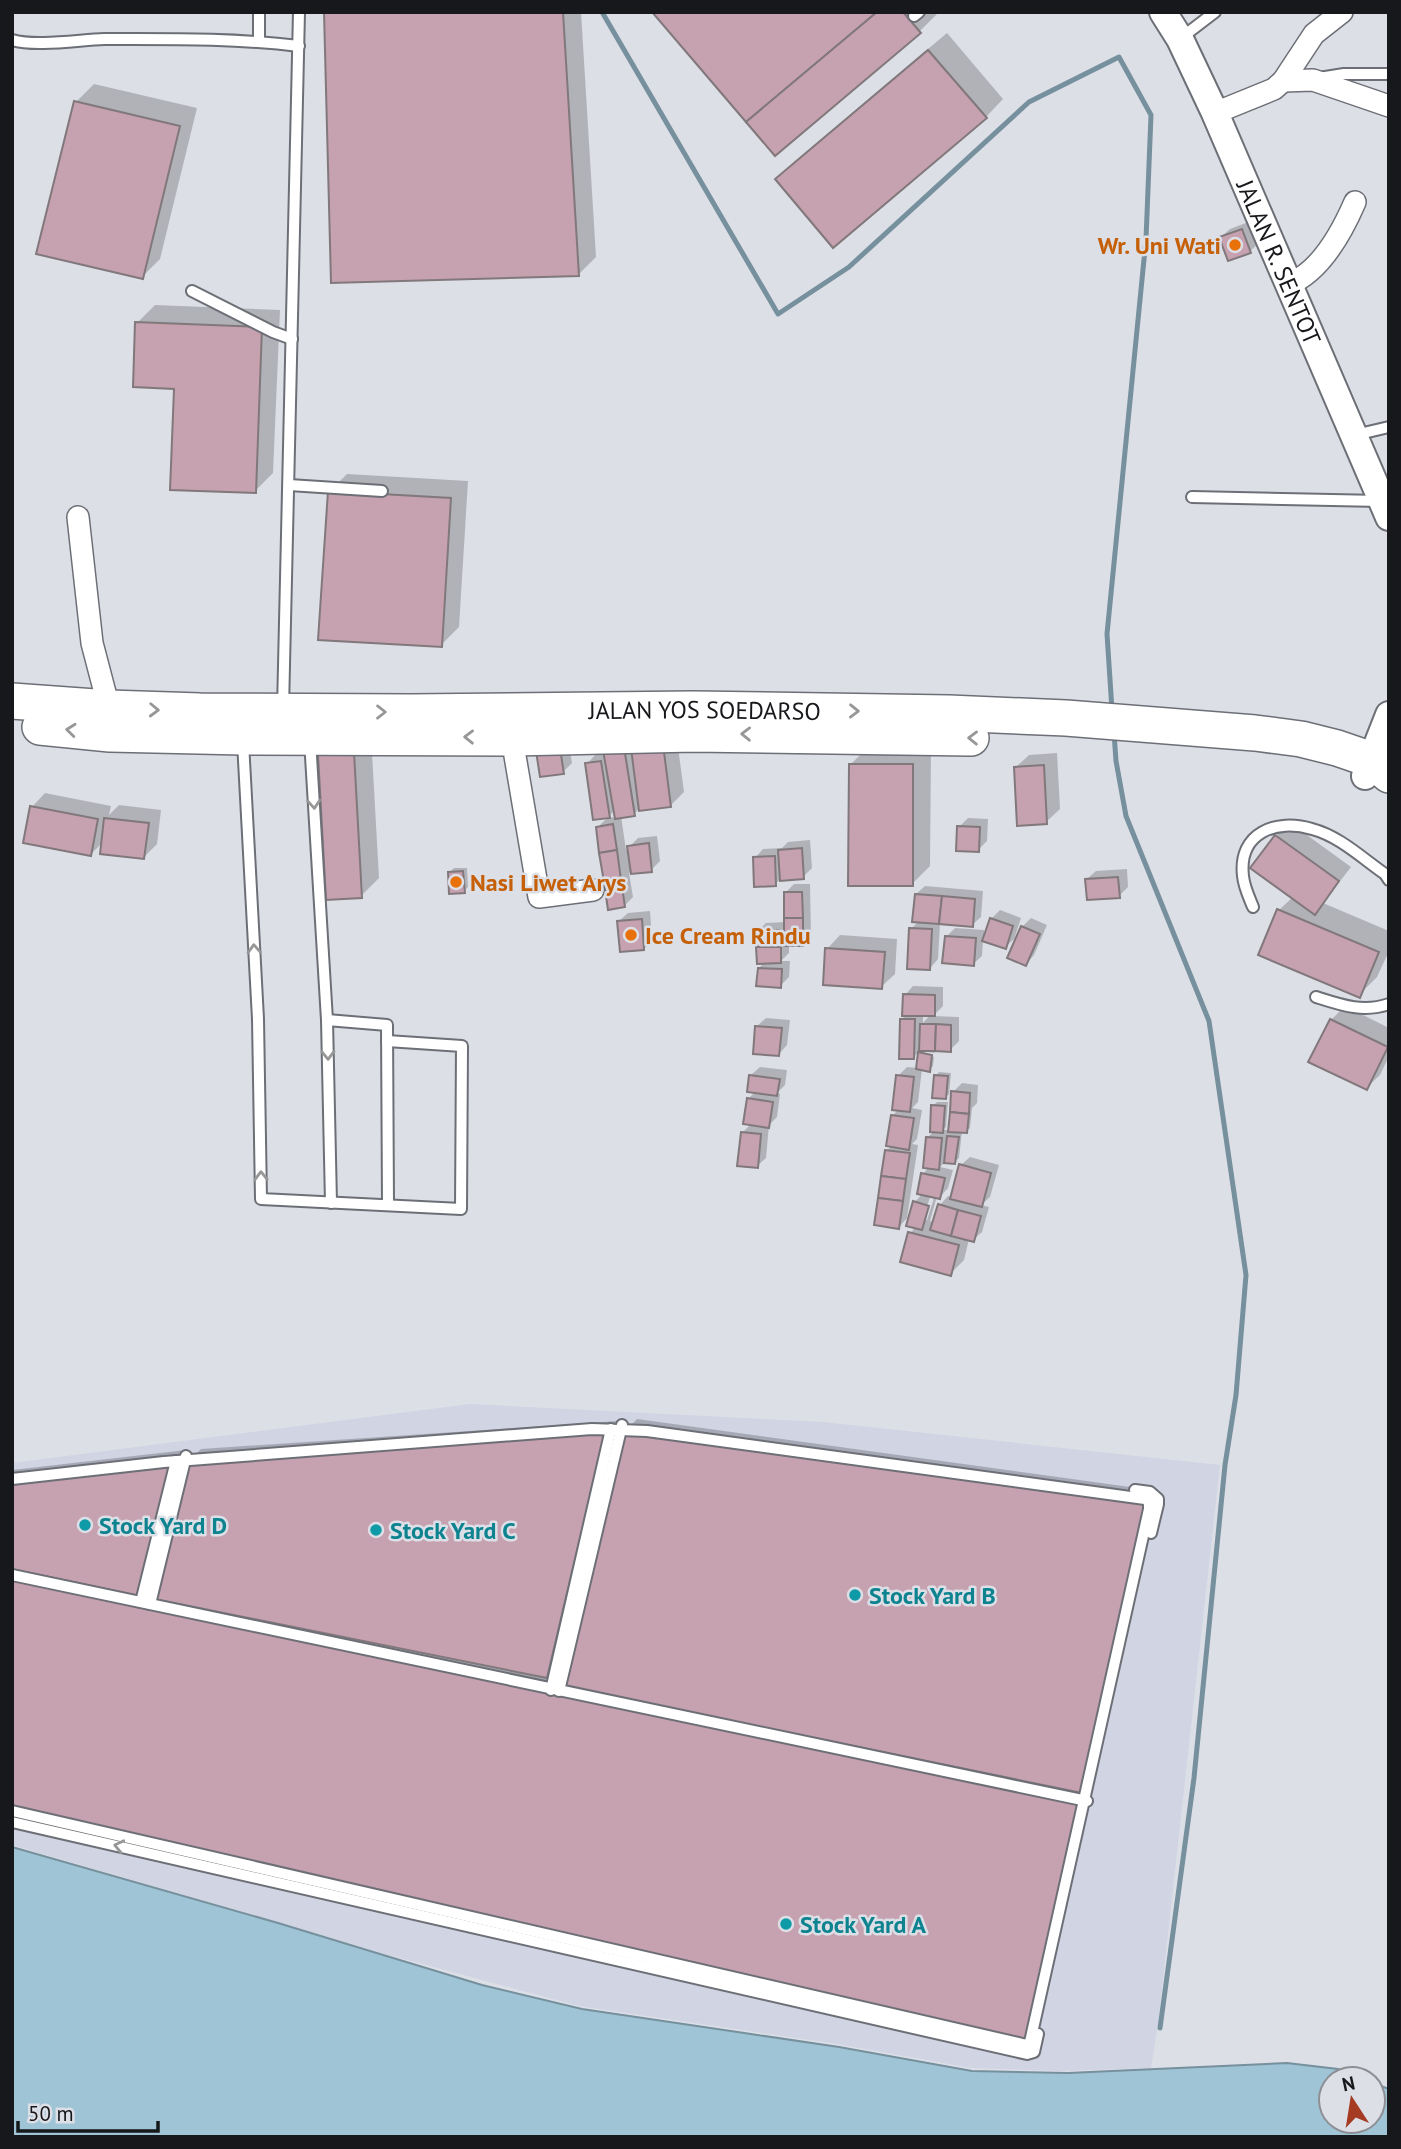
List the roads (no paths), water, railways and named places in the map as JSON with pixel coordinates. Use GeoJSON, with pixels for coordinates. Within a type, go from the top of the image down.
{"type":"FeatureCollection","features":[{"type":"Feature","properties":{"kind":"highway","name":"JALAN YOS SOEDARSO"},"geometry":{"type":"LineString","coordinates":[[12,701],[109,708],[242,724]]}},
{"type":"Feature","properties":{"kind":"highway","name":"JALAN YOS SOEDARSO"},"geometry":{"type":"LineString","coordinates":[[12,724],[110,734],[301,719],[512,724],[949,713],[1066,729],[1174,738],[1255,733],[1301,739],[1337,748],[1379,772]]}},
{"type":"Feature","properties":{"kind":"highway","name":"JALAN YOS SOEDARSO"},"geometry":{"type":"LineString","coordinates":[[694,721],[828,744],[1066,729]]}},
{"type":"Feature","properties":{"kind":"street","name":"JALAN R. SENTOT"},"geometry":{"type":"LineString","coordinates":[[1163,12],[1180,39],[1215,113],[1386,509]]}},
{"type":"Feature","properties":{"kind":"street"},"geometry":{"type":"LineString","coordinates":[[1215,113],[1270,92],[1283,81],[1314,34],[1342,12]]}},
{"type":"Feature","properties":{"kind":"street"},"geometry":{"type":"LineString","coordinates":[[1283,81],[1312,80],[1389,106]]}},
{"type":"Feature","properties":{"kind":"street"},"geometry":{"type":"LineString","coordinates":[[1289,284],[1301,279],[1342,232],[1355,202]]}},
{"type":"Feature","properties":{"kind":"street"},"geometry":{"type":"LineString","coordinates":[[78,517],[92,643],[109,708]]}},
{"type":"Feature","properties":{"kind":"street"},"geometry":{"type":"LineString","coordinates":[[1379,772],[1389,715]]}},
{"type":"Feature","properties":{"kind":"street"},"geometry":{"type":"LineString","coordinates":[[512,724],[539,897],[593,890]]}},
{"type":"Feature","properties":{"kind":"lane"},"geometry":{"type":"LineString","coordinates":[[259,12],[259,41]]}},
{"type":"Feature","properties":{"kind":"lane"},"geometry":{"type":"LineString","coordinates":[[299,12],[289,485],[301,719],[327,1020],[331,1203]]}},
{"type":"Feature","properties":{"kind":"lane"},"geometry":{"type":"LineString","coordinates":[[1180,39],[1215,12]]}},
{"type":"Feature","properties":{"kind":"lane"},"geometry":{"type":"LineString","coordinates":[[12,40],[259,41],[299,46]]}},
{"type":"Feature","properties":{"kind":"lane"},"geometry":{"type":"LineString","coordinates":[[1312,80],[1344,74],[1389,74]]}},
{"type":"Feature","properties":{"kind":"lane"},"geometry":{"type":"LineString","coordinates":[[192,291],[274,332],[292,338]]}},
{"type":"Feature","properties":{"kind":"lane"},"geometry":{"type":"LineString","coordinates":[[1355,435],[1389,427]]}},
{"type":"Feature","properties":{"kind":"lane"},"geometry":{"type":"LineString","coordinates":[[289,485],[382,491]]}},
{"type":"Feature","properties":{"kind":"lane"},"geometry":{"type":"LineString","coordinates":[[1192,497],[1386,509]]}},
{"type":"Feature","properties":{"kind":"lane"},"geometry":{"type":"LineString","coordinates":[[242,724],[258,1019],[261,1199],[461,1209],[462,1046],[387,1041]]}},
{"type":"Feature","properties":{"kind":"lane"},"geometry":{"type":"LineString","coordinates":[[1253,907],[1244,883],[1243,863],[1254,838],[1273,827],[1295,825],[1333,837],[1387,874]]}},
{"type":"Feature","properties":{"kind":"lane"},"geometry":{"type":"LineString","coordinates":[[1316,997],[1353,1008],[1376,1008],[1389,1004]]}},
{"type":"Feature","properties":{"kind":"lane"},"geometry":{"type":"LineString","coordinates":[[327,1020],[387,1025],[388,1205]]}},
{"type":"Feature","properties":{"kind":"lane"},"geometry":{"type":"LineString","coordinates":[[12,1477],[592,1422],[1145,1499],[1149,1502],[1034,2052],[1027,2054],[12,1822]]}},
{"type":"Feature","properties":{"kind":"lane"},"geometry":{"type":"LineString","coordinates":[[555,1688],[618,1427]]}},
{"type":"Feature","properties":{"kind":"lane"},"geometry":{"type":"LineString","coordinates":[[146,1601],[182,1459]]}},
{"type":"Feature","properties":{"kind":"lane"},"geometry":{"type":"LineString","coordinates":[[12,1573],[1087,1799]]}},
{"type":"Feature","properties":{"kind":"lane"},"geometry":{"type":"LineString","coordinates":[[12,1811],[1024,2045],[1030,2042],[1087,1799]]}},
{"type":"Feature","properties":{"kind":"water"},"geometry":{"type":"Polygon","coordinates":[[[12,1847],[482,1985],[582,2009],[839,2047],[972,2071],[1068,2073],[1287,2063],[1317,2067],[1317,2135],[1387,2135],[1387,2088],[1389,2089],[1389,2137],[12,2137],[12,1847]]]}},
{"type":"Feature","properties":{"kind":"waterway"},"geometry":{"type":"LineString","coordinates":[[602,12],[778,314],[849,267],[1029,102],[1119,57],[1151,115],[1146,239],[1107,634],[1112,710]]}},
{"type":"Feature","properties":{"kind":"waterway"},"geometry":{"type":"LineString","coordinates":[[1114,733],[1126,816],[1209,1021],[1246,1275],[1236,1395],[1225,1465],[1194,1778],[1160,2028]]}},
{"type":"Feature","properties":{"kind":"place","name":"Wr. Uni Wati"},"geometry":{"type":"Point","coordinates":[1235,245]}},
{"type":"Feature","properties":{"kind":"place","name":"Nasi Liwet Arys"},"geometry":{"type":"Point","coordinates":[456,882]}},
{"type":"Feature","properties":{"kind":"place","name":"Ice Cream Rindu"},"geometry":{"type":"Point","coordinates":[631,935]}},
{"type":"Feature","properties":{"kind":"place","name":"Stock Yard D"},"geometry":{"type":"Point","coordinates":[85,1525]}},
{"type":"Feature","properties":{"kind":"place","name":"Stock Yard C"},"geometry":{"type":"Point","coordinates":[376,1530]}},
{"type":"Feature","properties":{"kind":"place","name":"Stock Yard B"},"geometry":{"type":"Point","coordinates":[855,1595]}},
{"type":"Feature","properties":{"kind":"place","name":"Stock Yard A"},"geometry":{"type":"Point","coordinates":[786,1924]}}]}
